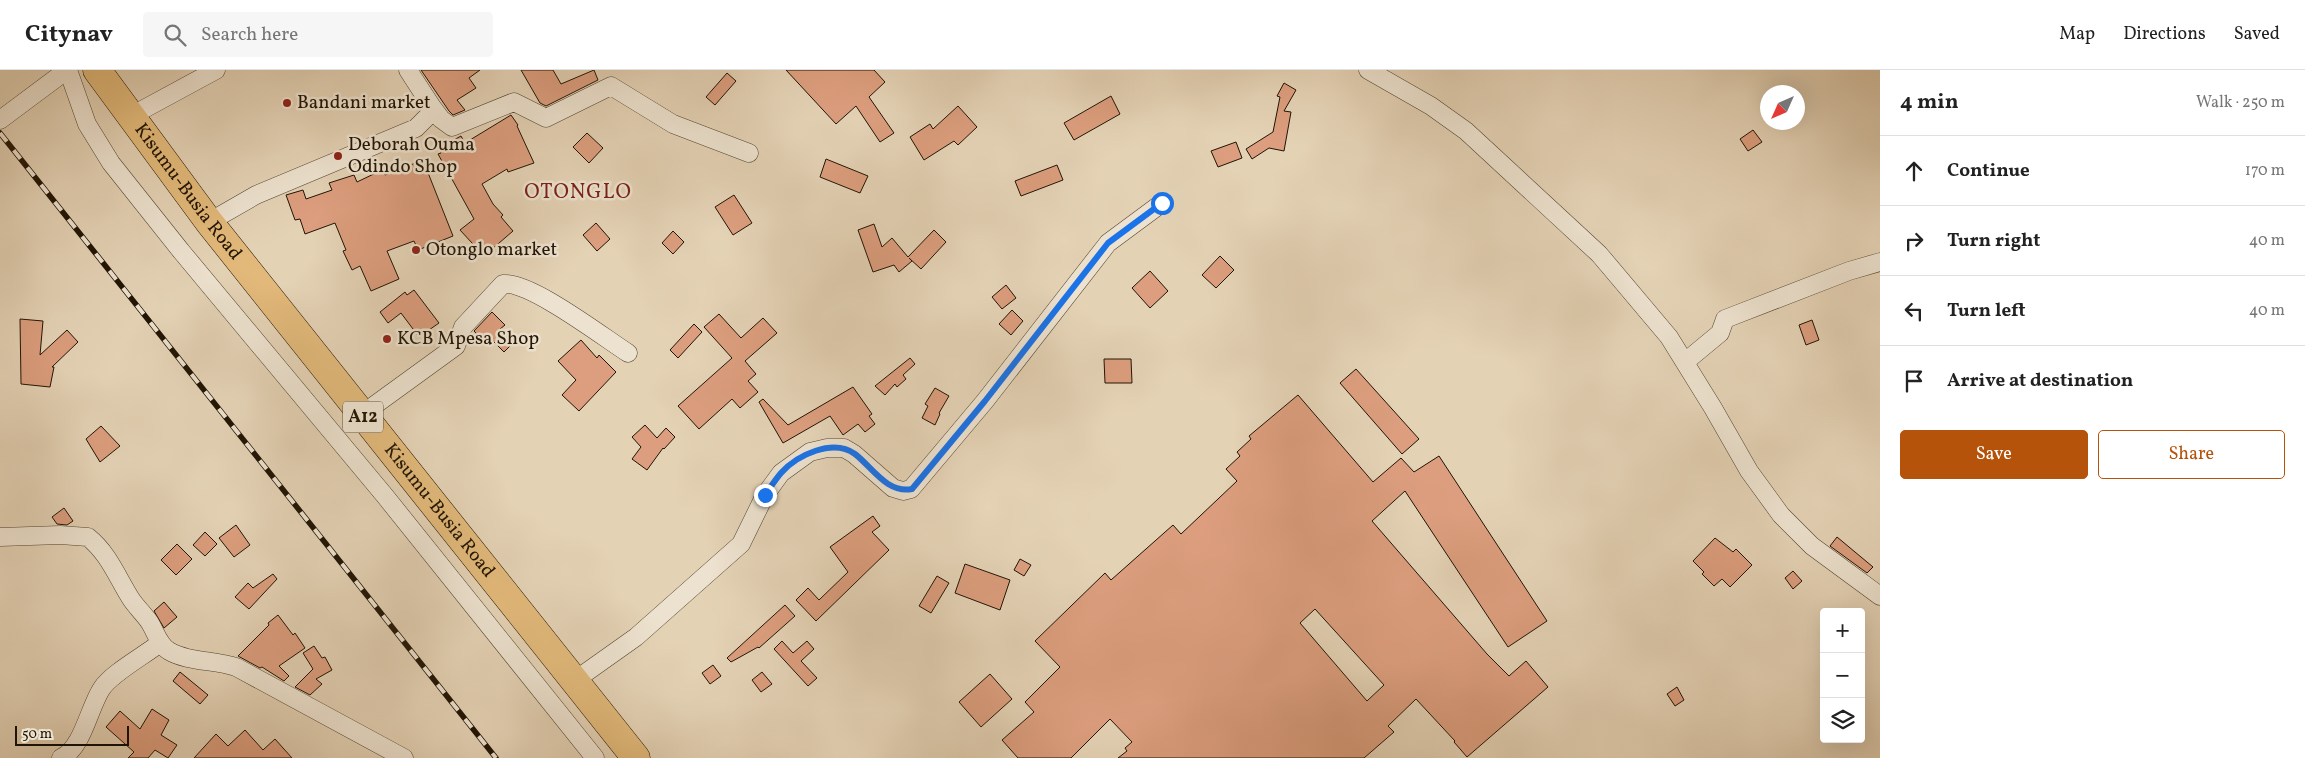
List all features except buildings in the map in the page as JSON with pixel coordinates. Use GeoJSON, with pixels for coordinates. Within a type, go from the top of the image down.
{"type":"FeatureCollection","features":[{"type":"Feature","properties":{"kind":"highway","name":"Kisumu-Busia Road"},"geometry":{"type":"LineString","coordinates":[[97,70],[209,222],[636,758]]}},
{"type":"Feature","properties":{"kind":"street"},"geometry":{"type":"LineString","coordinates":[[0,120],[68,70],[87,124],[112,162],[181,250],[392,504],[595,758]]}},
{"type":"Feature","properties":{"kind":"street"},"geometry":{"type":"LineString","coordinates":[[130,116],[216,70]]}},
{"type":"Feature","properties":{"kind":"street"},"geometry":{"type":"LineString","coordinates":[[408,70],[441,119],[452,127],[514,102],[546,118],[612,86],[673,124],[749,153]]}},
{"type":"Feature","properties":{"kind":"street"},"geometry":{"type":"LineString","coordinates":[[1368,70],[1431,106],[1466,131],[1592,247],[1669,337],[1749,471],[1781,515],[1812,546],[1880,596]]}},
{"type":"Feature","properties":{"kind":"street"},"geometry":{"type":"LineString","coordinates":[[209,222],[256,195],[416,128],[428,116],[432,107]]}},
{"type":"Feature","properties":{"kind":"street"},"geometry":{"type":"LineString","coordinates":[[574,681],[636,637],[741,544],[765,495],[781,472],[810,452],[827,448],[844,448],[854,454],[893,488],[903,491],[912,489],[985,401],[1108,243],[1162,203]]}},
{"type":"Feature","properties":{"kind":"street"},"geometry":{"type":"LineString","coordinates":[[1685,362],[1720,333],[1725,320],[1849,271],[1880,262]]}},
{"type":"Feature","properties":{"kind":"street"},"geometry":{"type":"LineString","coordinates":[[361,415],[456,346],[463,327],[503,284],[516,285],[534,292],[628,353]]}},
{"type":"Feature","properties":{"kind":"street"},"geometry":{"type":"LineString","coordinates":[[0,537],[60,535],[88,537],[108,557],[132,600],[150,622],[160,643],[175,654],[220,662],[236,667],[398,757]]}},
{"type":"Feature","properties":{"kind":"street"},"geometry":{"type":"LineString","coordinates":[[61,758],[65,756],[77,741],[102,688],[113,676],[160,643]]}},
{"type":"Feature","properties":{"kind":"railway"},"geometry":{"type":"LineString","coordinates":[[0,133],[496,758]]}},
{"type":"Feature","properties":{"kind":"place","name":"Bandani market"},"geometry":{"type":"Point","coordinates":[287,103]}},
{"type":"Feature","properties":{"kind":"place","name":"Deborah Ouma Odindo Shop"},"geometry":{"type":"Point","coordinates":[338,156]}},
{"type":"Feature","properties":{"kind":"place","name":"Otonglo market"},"geometry":{"type":"Point","coordinates":[416,250]}},
{"type":"Feature","properties":{"kind":"place","name":"KCB Mpesa Shop"},"geometry":{"type":"Point","coordinates":[387,339]}},
{"type":"Feature","properties":{"kind":"district","name":"OTONGLO"},"geometry":{"type":"Point","coordinates":[578,192]}},
{"type":"Feature","properties":{"kind":"route"},"geometry":{"type":"LineString","coordinates":[[765,495],[781,472],[810,452],[827,448],[844,448],[854,454],[893,488],[903,491],[912,489],[985,401],[1108,243],[1162,203]]}}]}
